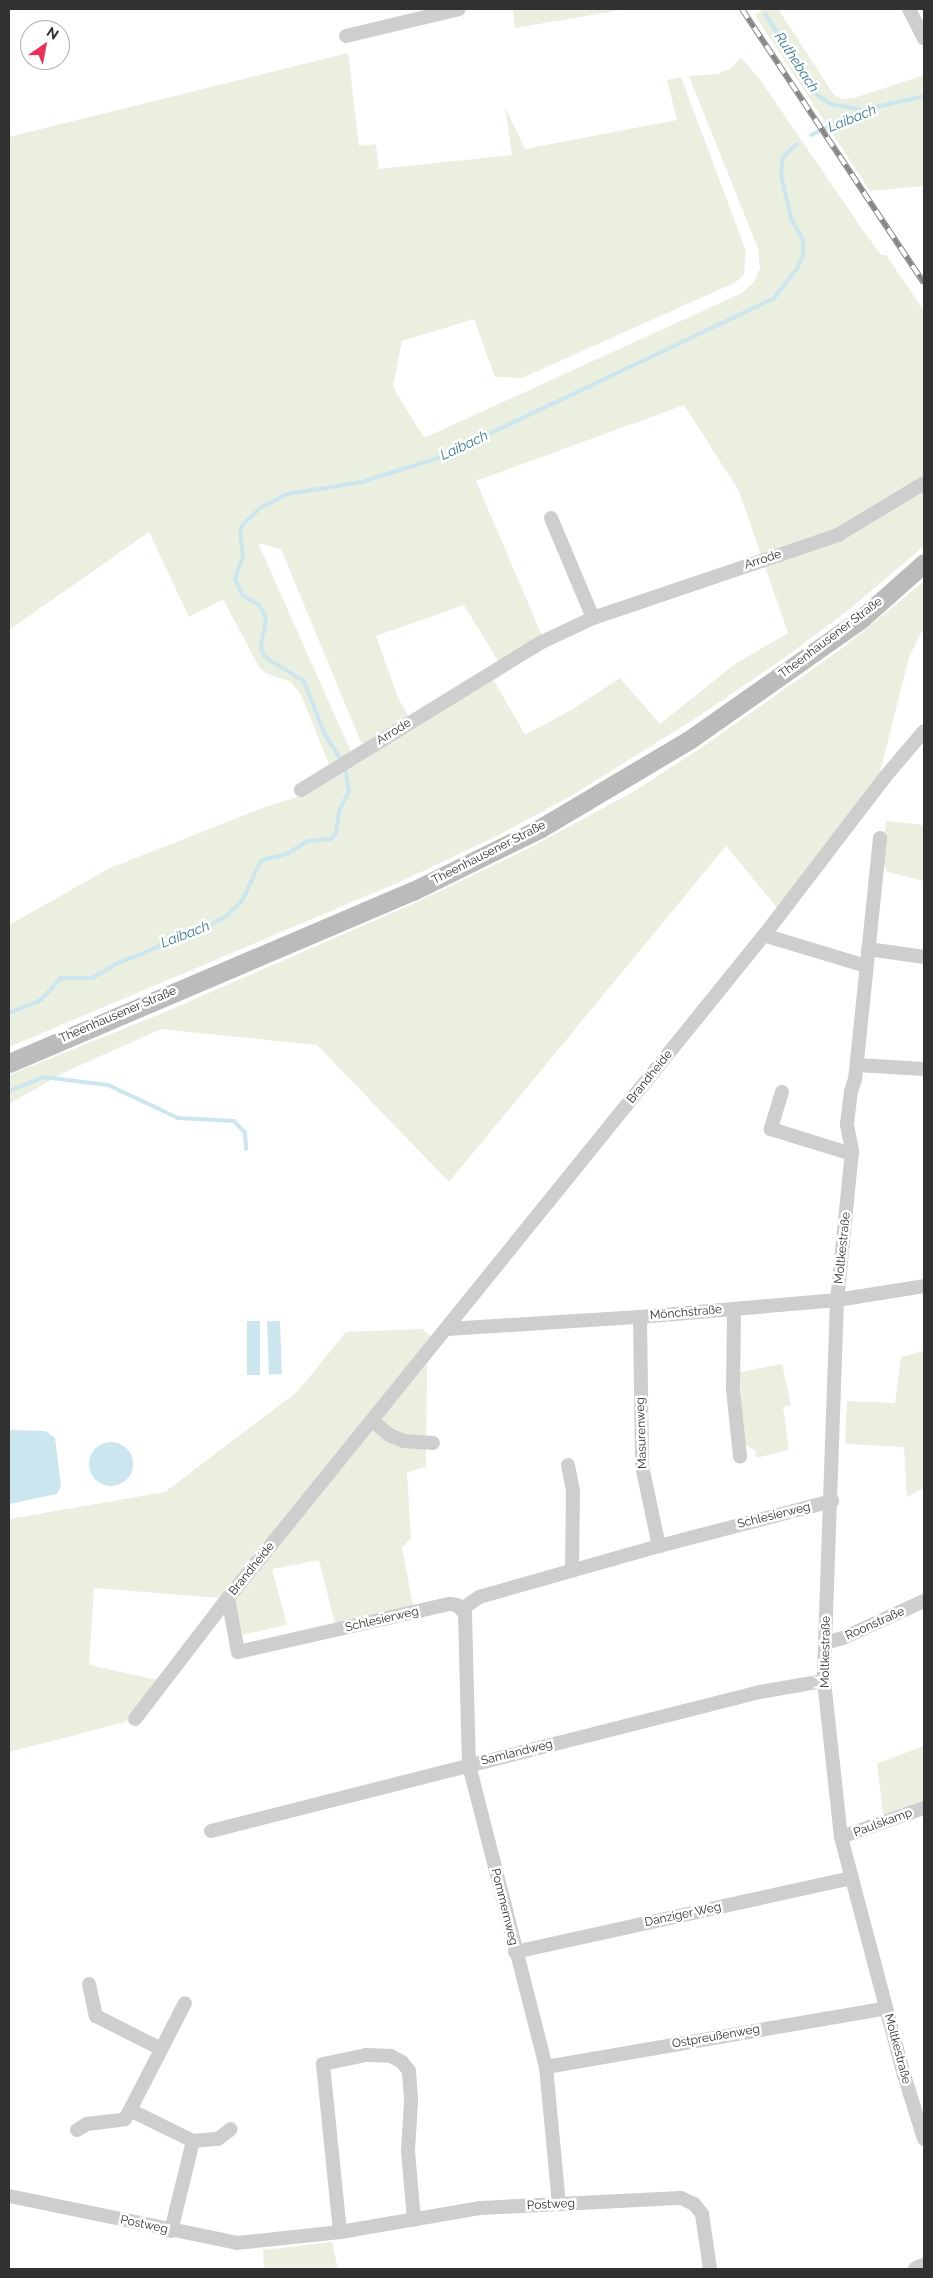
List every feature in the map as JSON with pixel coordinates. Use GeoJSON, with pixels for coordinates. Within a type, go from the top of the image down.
{"type":"FeatureCollection","features":[{"type":"Feature","properties":{"kind":"main road","name":"Theenhausener Straße"},"geometry":{"type":"LineString","coordinates":[[9,1063],[413,891],[539,828],[689,740],[860,619],[924,563]]}},
{"type":"Feature","properties":{"kind":"street"},"geometry":{"type":"LineString","coordinates":[[346,36],[459,9]]}},
{"type":"Feature","properties":{"kind":"street"},"geometry":{"type":"LineString","coordinates":[[909,9],[924,38]]}},
{"type":"Feature","properties":{"kind":"street","name":"Arrode"},"geometry":{"type":"LineString","coordinates":[[300,790],[542,642],[593,618],[838,535],[924,483]]}},
{"type":"Feature","properties":{"kind":"street"},"geometry":{"type":"LineString","coordinates":[[551,518],[593,618]]}},
{"type":"Feature","properties":{"kind":"street","name":"Brandheide"},"geometry":{"type":"LineString","coordinates":[[135,1719],[228,1598],[765,934],[885,777],[924,730]]}},
{"type":"Feature","properties":{"kind":"street","name":"Moltkestraße"},"geometry":{"type":"LineString","coordinates":[[880,838],[856,1065],[847,1125],[852,1154],[849,1200],[844,1215],[837,1300],[832,1501],[824,1681],[840,1837],[904,2075],[924,2139]]}},
{"type":"Feature","properties":{"kind":"street"},"geometry":{"type":"LineString","coordinates":[[765,934],[866,966]]}},
{"type":"Feature","properties":{"kind":"street"},"geometry":{"type":"LineString","coordinates":[[868,949],[924,957]]}},
{"type":"Feature","properties":{"kind":"street"},"geometry":{"type":"LineString","coordinates":[[856,1065],[924,1069]]}},
{"type":"Feature","properties":{"kind":"street"},"geometry":{"type":"LineString","coordinates":[[782,1092],[771,1130],[852,1154]]}},
{"type":"Feature","properties":{"kind":"street","name":"Mönchstraße"},"geometry":{"type":"LineString","coordinates":[[447,1329],[640,1317],[837,1300],[924,1286]]}},
{"type":"Feature","properties":{"kind":"street"},"geometry":{"type":"LineString","coordinates":[[734,1309],[733,1389],[740,1457]]}},
{"type":"Feature","properties":{"kind":"street","name":"Masurenweg"},"geometry":{"type":"LineString","coordinates":[[640,1317],[642,1466],[659,1546]]}},
{"type":"Feature","properties":{"kind":"street"},"geometry":{"type":"LineString","coordinates":[[373,1421],[389,1435],[404,1441],[433,1443]]}},
{"type":"Feature","properties":{"kind":"street"},"geometry":{"type":"LineString","coordinates":[[568,1465],[573,1491],[572,1571]]}},
{"type":"Feature","properties":{"kind":"street","name":"Schlesierweg"},"geometry":{"type":"LineString","coordinates":[[228,1598],[238,1652],[450,1604],[462,1609],[479,1598],[659,1546],[832,1501]]}},
{"type":"Feature","properties":{"kind":"street","name":"Roonstraße"},"geometry":{"type":"LineString","coordinates":[[825,1643],[843,1638],[924,1601]]}},
{"type":"Feature","properties":{"kind":"street","name":"Pommernweg"},"geometry":{"type":"LineString","coordinates":[[462,1609],[466,1619],[466,1727],[469,1765],[515,1952],[546,2067],[559,2204]]}},
{"type":"Feature","properties":{"kind":"street","name":"Samlandweg"},"geometry":{"type":"LineString","coordinates":[[211,1831],[760,1692],[824,1681]]}},
{"type":"Feature","properties":{"kind":"street","name":"Paulskamp"},"geometry":{"type":"LineString","coordinates":[[840,1837],[924,1808]]}},
{"type":"Feature","properties":{"kind":"street","name":"Danziger Weg"},"geometry":{"type":"LineString","coordinates":[[515,1952],[851,1878]]}},
{"type":"Feature","properties":{"kind":"street"},"geometry":{"type":"LineString","coordinates":[[89,1984],[96,2016],[161,2049]]}},
{"type":"Feature","properties":{"kind":"street"},"geometry":{"type":"LineString","coordinates":[[77,2130],[87,2124],[125,2119],[185,2003]]}},
{"type":"Feature","properties":{"kind":"street","name":"Ostpreußenweg"},"geometry":{"type":"LineString","coordinates":[[546,2067],[886,2008]]}},
{"type":"Feature","properties":{"kind":"street"},"geometry":{"type":"LineString","coordinates":[[340,2232],[323,2064],[380,2055],[391,2056],[402,2062],[409,2071],[411,2102],[408,2151],[414,2220]]}},
{"type":"Feature","properties":{"kind":"street"},"geometry":{"type":"LineString","coordinates":[[130,2110],[193,2141],[218,2139],[231,2129]]}},
{"type":"Feature","properties":{"kind":"street"},"geometry":{"type":"LineString","coordinates":[[171,2231],[193,2141]]}},
{"type":"Feature","properties":{"kind":"street","name":"Postweg"},"geometry":{"type":"LineString","coordinates":[[9,2196],[171,2231],[237,2243],[340,2232],[481,2208],[681,2198],[694,2204],[702,2214],[710,2269]]}},
{"type":"Feature","properties":{"kind":"street"},"geometry":{"type":"LineString","coordinates":[[916,2269],[924,2266]]}},
{"type":"Feature","properties":{"kind":"green space"},"geometry":{"type":"Polygon","coordinates":[[[513,9],[627,9],[515,28],[513,9]]]}},
{"type":"Feature","properties":{"kind":"green space"},"geometry":{"type":"Polygon","coordinates":[[[764,9],[778,9],[834,95],[843,99],[854,98],[924,75],[924,186],[870,191],[755,15],[764,9]]]}},
{"type":"Feature","properties":{"kind":"green space"},"geometry":{"type":"Polygon","coordinates":[[[348,53],[359,146],[376,144],[379,169],[512,155],[505,107],[525,149],[677,120],[667,80],[681,77],[746,251],[744,274],[736,282],[522,378],[495,377],[474,319],[402,341],[393,387],[424,438],[742,293],[754,282],[760,268],[758,248],[689,76],[718,74],[731,68],[741,58],[759,78],[860,226],[881,255],[886,255],[924,311],[924,546],[846,612],[784,658],[696,718],[571,796],[495,837],[402,881],[9,1047],[9,925],[110,868],[265,807],[307,794],[492,677],[525,735],[573,709],[620,678],[660,724],[735,664],[788,633],[739,491],[684,405],[476,481],[543,638],[498,661],[464,605],[376,636],[398,698],[410,719],[363,747],[281,549],[258,543],[351,752],[329,764],[301,695],[291,682],[266,673],[259,667],[223,599],[189,617],[149,532],[9,630],[9,137],[348,53]]]}},
{"type":"Feature","properties":{"kind":"green space"},"geometry":{"type":"Polygon","coordinates":[[[924,581],[924,627],[909,657],[879,776],[779,910],[726,846],[449,1182],[317,1045],[161,1029],[65,1072],[9,1104],[9,1075],[163,1013],[417,902],[529,848],[633,792],[701,748],[844,647],[924,581]]]}},
{"type":"Feature","properties":{"kind":"green space"},"geometry":{"type":"Polygon","coordinates":[[[886,821],[924,825],[924,881],[888,872],[882,862],[886,821]]]}},
{"type":"Feature","properties":{"kind":"green space"},"geometry":{"type":"Polygon","coordinates":[[[422,1329],[433,1338],[221,1598],[94,1588],[89,1665],[158,1680],[125,1722],[9,1752],[9,1519],[165,1492],[298,1391],[346,1332],[422,1329]]]}},
{"type":"Feature","properties":{"kind":"green space"},"geometry":{"type":"Polygon","coordinates":[[[924,1351],[924,1488],[907,1497],[904,1447],[845,1444],[847,1401],[895,1403],[901,1357],[924,1351]]]}},
{"type":"Feature","properties":{"kind":"green space"},"geometry":{"type":"Polygon","coordinates":[[[427,1364],[426,1467],[407,1472],[411,1539],[402,1547],[413,1606],[335,1624],[319,1560],[272,1569],[287,1625],[242,1635],[234,1596],[427,1364]]]}},
{"type":"Feature","properties":{"kind":"green space"},"geometry":{"type":"Polygon","coordinates":[[[782,1364],[791,1405],[783,1407],[789,1450],[756,1458],[755,1451],[743,1442],[740,1372],[782,1364]]]}},
{"type":"Feature","properties":{"kind":"green space"},"geometry":{"type":"Polygon","coordinates":[[[923,1746],[924,1800],[883,1815],[877,1764],[923,1746]]]}},
{"type":"Feature","properties":{"kind":"green space"},"geometry":{"type":"Polygon","coordinates":[[[332,2242],[338,2269],[264,2269],[263,2250],[332,2242]]]}},
{"type":"Feature","properties":{"kind":"water"},"geometry":{"type":"Polygon","coordinates":[[[247,1321],[260,1321],[260,1375],[247,1375],[247,1321]]]}},
{"type":"Feature","properties":{"kind":"water"},"geometry":{"type":"Polygon","coordinates":[[[267,1321],[280,1321],[282,1374],[269,1374],[267,1321]]]}},
{"type":"Feature","properties":{"kind":"water"},"geometry":{"type":"Polygon","coordinates":[[[9,1430],[45,1431],[55,1438],[61,1486],[57,1494],[9,1504],[9,1430]]]}},
{"type":"Feature","properties":{"kind":"water"},"geometry":{"type":"Polygon","coordinates":[[[107,1442],[115,1442],[127,1448],[133,1464],[127,1480],[115,1486],[107,1486],[95,1480],[89,1468],[89,1460],[95,1448],[107,1442]]]}},
{"type":"Feature","properties":{"kind":"waterway","name":"Ruthebach"},"geometry":{"type":"LineString","coordinates":[[765,14],[817,95],[831,104],[863,110]]}},
{"type":"Feature","properties":{"kind":"waterway","name":"Laibach"},"geometry":{"type":"LineString","coordinates":[[811,135],[863,110],[924,96]]}},
{"type":"Feature","properties":{"kind":"waterway","name":"Laibach"},"geometry":{"type":"LineString","coordinates":[[339,757],[325,735],[304,681],[268,659],[262,652],[261,644],[266,621],[264,613],[258,604],[242,595],[235,579],[243,556],[240,533],[243,524],[260,508],[287,494],[362,482],[441,457],[774,298],[797,269],[803,255],[803,240],[791,218],[781,175],[783,157],[797,144]]}},
{"type":"Feature","properties":{"kind":"waterway","name":"Laibach"},"geometry":{"type":"LineString","coordinates":[[9,1013],[41,1000],[61,978],[92,978],[120,962],[142,954],[194,929],[207,927],[225,917],[242,901],[260,862],[287,854],[308,841],[331,839],[336,833],[339,811],[349,791],[346,771]]}},
{"type":"Feature","properties":{"kind":"waterway"},"geometry":{"type":"LineString","coordinates":[[9,1091],[43,1077],[108,1085],[178,1118],[234,1121],[245,1133],[246,1149]]}},
{"type":"Feature","properties":{"kind":"railway"},"geometry":{"type":"LineString","coordinates":[[742,9],[924,283]]}}]}
